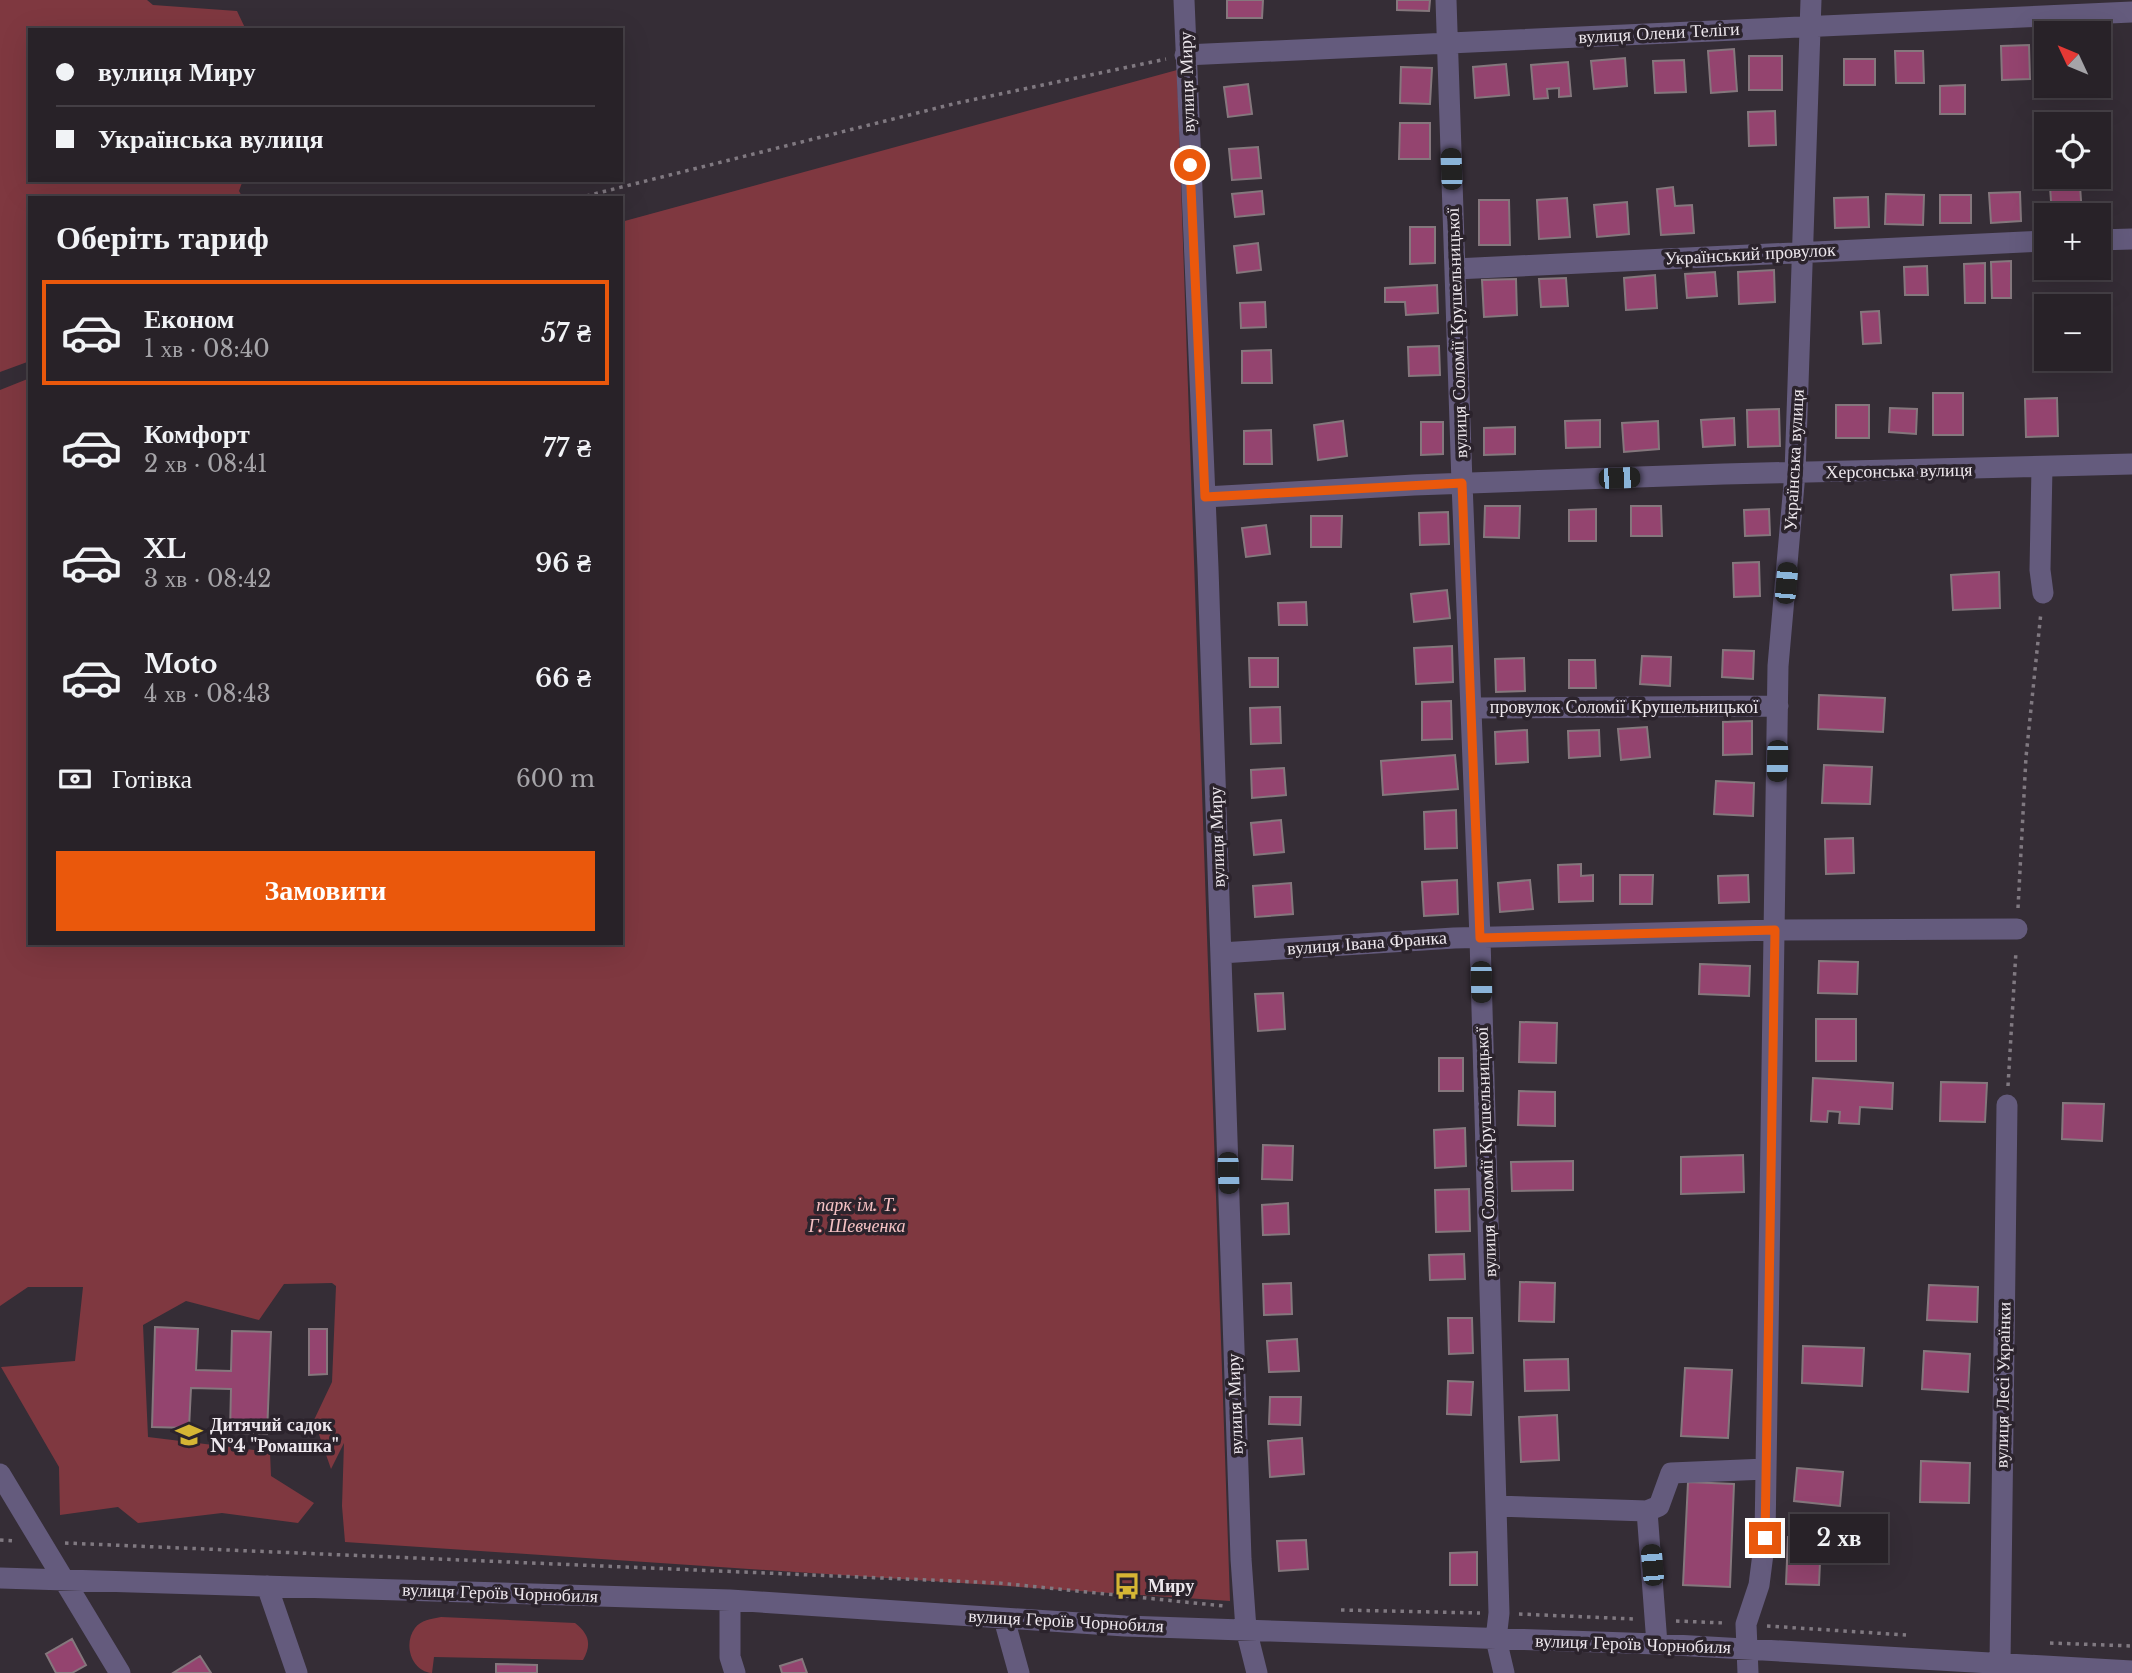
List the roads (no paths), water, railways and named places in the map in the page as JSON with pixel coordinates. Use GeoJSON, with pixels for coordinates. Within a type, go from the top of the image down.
{"type":"FeatureCollection","features":[{"type":"Feature","properties":{"kind":"street","name":"вулиця Миру"},"geometry":{"type":"LineString","coordinates":[[1184,0],[1205,497],[1240,1545],[1245,1619],[1257,1673]]}},
{"type":"Feature","properties":{"kind":"street","name":"вулиця Соломії Крушельницької"},"geometry":{"type":"LineString","coordinates":[[1446,0],[1480,938],[1499,1613],[1496,1639],[1504,1673]]}},
{"type":"Feature","properties":{"kind":"street","name":"Українська вулиця"},"geometry":{"type":"LineString","coordinates":[[1748,1673],[1746,1624],[1759,1585],[1765,1538],[1778,666],[1795,473],[1811,0]]}},
{"type":"Feature","properties":{"kind":"street","name":"вулиця Олени Теліги"},"geometry":{"type":"LineString","coordinates":[[1185,55],[2132,12]]}},
{"type":"Feature","properties":{"kind":"street"},"geometry":{"type":"LineString","coordinates":[[2111,240],[2132,239]]}},
{"type":"Feature","properties":{"kind":"street","name":"Український провулок"},"geometry":{"type":"LineString","coordinates":[[1455,269],[2034,241]]}},
{"type":"Feature","properties":{"kind":"street","name":"Херсонська вулиця"},"geometry":{"type":"LineString","coordinates":[[1205,497],[1462,483],[2132,464]]}},
{"type":"Feature","properties":{"kind":"street"},"geometry":{"type":"LineString","coordinates":[[2042,467],[2040,570],[2043,593]]}},
{"type":"Feature","properties":{"kind":"street","name":"провулок Соломії Крушельницької"},"geometry":{"type":"LineString","coordinates":[[1471,708],[1778,706]]}},
{"type":"Feature","properties":{"kind":"street","name":"вулиця Івана Франка"},"geometry":{"type":"LineString","coordinates":[[1221,953],[1454,938],[1775,930],[2017,929]]}},
{"type":"Feature","properties":{"kind":"street","name":"вулиця Лесі Українки"},"geometry":{"type":"LineString","coordinates":[[2000,1664],[2007,1105]]}},
{"type":"Feature","properties":{"kind":"street"},"geometry":{"type":"LineString","coordinates":[[1496,1506],[1647,1511],[1658,1506],[1671,1473],[1766,1469]]}},
{"type":"Feature","properties":{"kind":"street"},"geometry":{"type":"LineString","coordinates":[[0,1474],[120,1673]]}},
{"type":"Feature","properties":{"kind":"street"},"geometry":{"type":"LineString","coordinates":[[1647,1511],[1657,1644]]}},
{"type":"Feature","properties":{"kind":"street","name":"вулиця Героїв Чорнобиля"},"geometry":{"type":"LineString","coordinates":[[0,1578],[730,1600],[1125,1626],[1245,1619],[1496,1639],[1746,1648],[2000,1664],[2035,1670],[2132,1671]]}},
{"type":"Feature","properties":{"kind":"street"},"geometry":{"type":"LineString","coordinates":[[267,1586],[297,1673]]}},
{"type":"Feature","properties":{"kind":"street"},"geometry":{"type":"LineString","coordinates":[[730,1600],[730,1657],[735,1673]]}},
{"type":"Feature","properties":{"kind":"street"},"geometry":{"type":"LineString","coordinates":[[1004,1619],[1019,1673]]}},
{"type":"Feature","properties":{"kind":"place","name":"Дитячий садок №4 \"Ромашка\""},"geometry":{"type":"Point","coordinates":[189,1435]}},
{"type":"Feature","properties":{"kind":"place","name":"Миру"},"geometry":{"type":"Point","coordinates":[1127,1586]}},
{"type":"Feature","properties":{"kind":"park label","name":"парк ім. Т. Г. Шевченка"},"geometry":{"type":"Point","coordinates":[857,1215]}}]}
